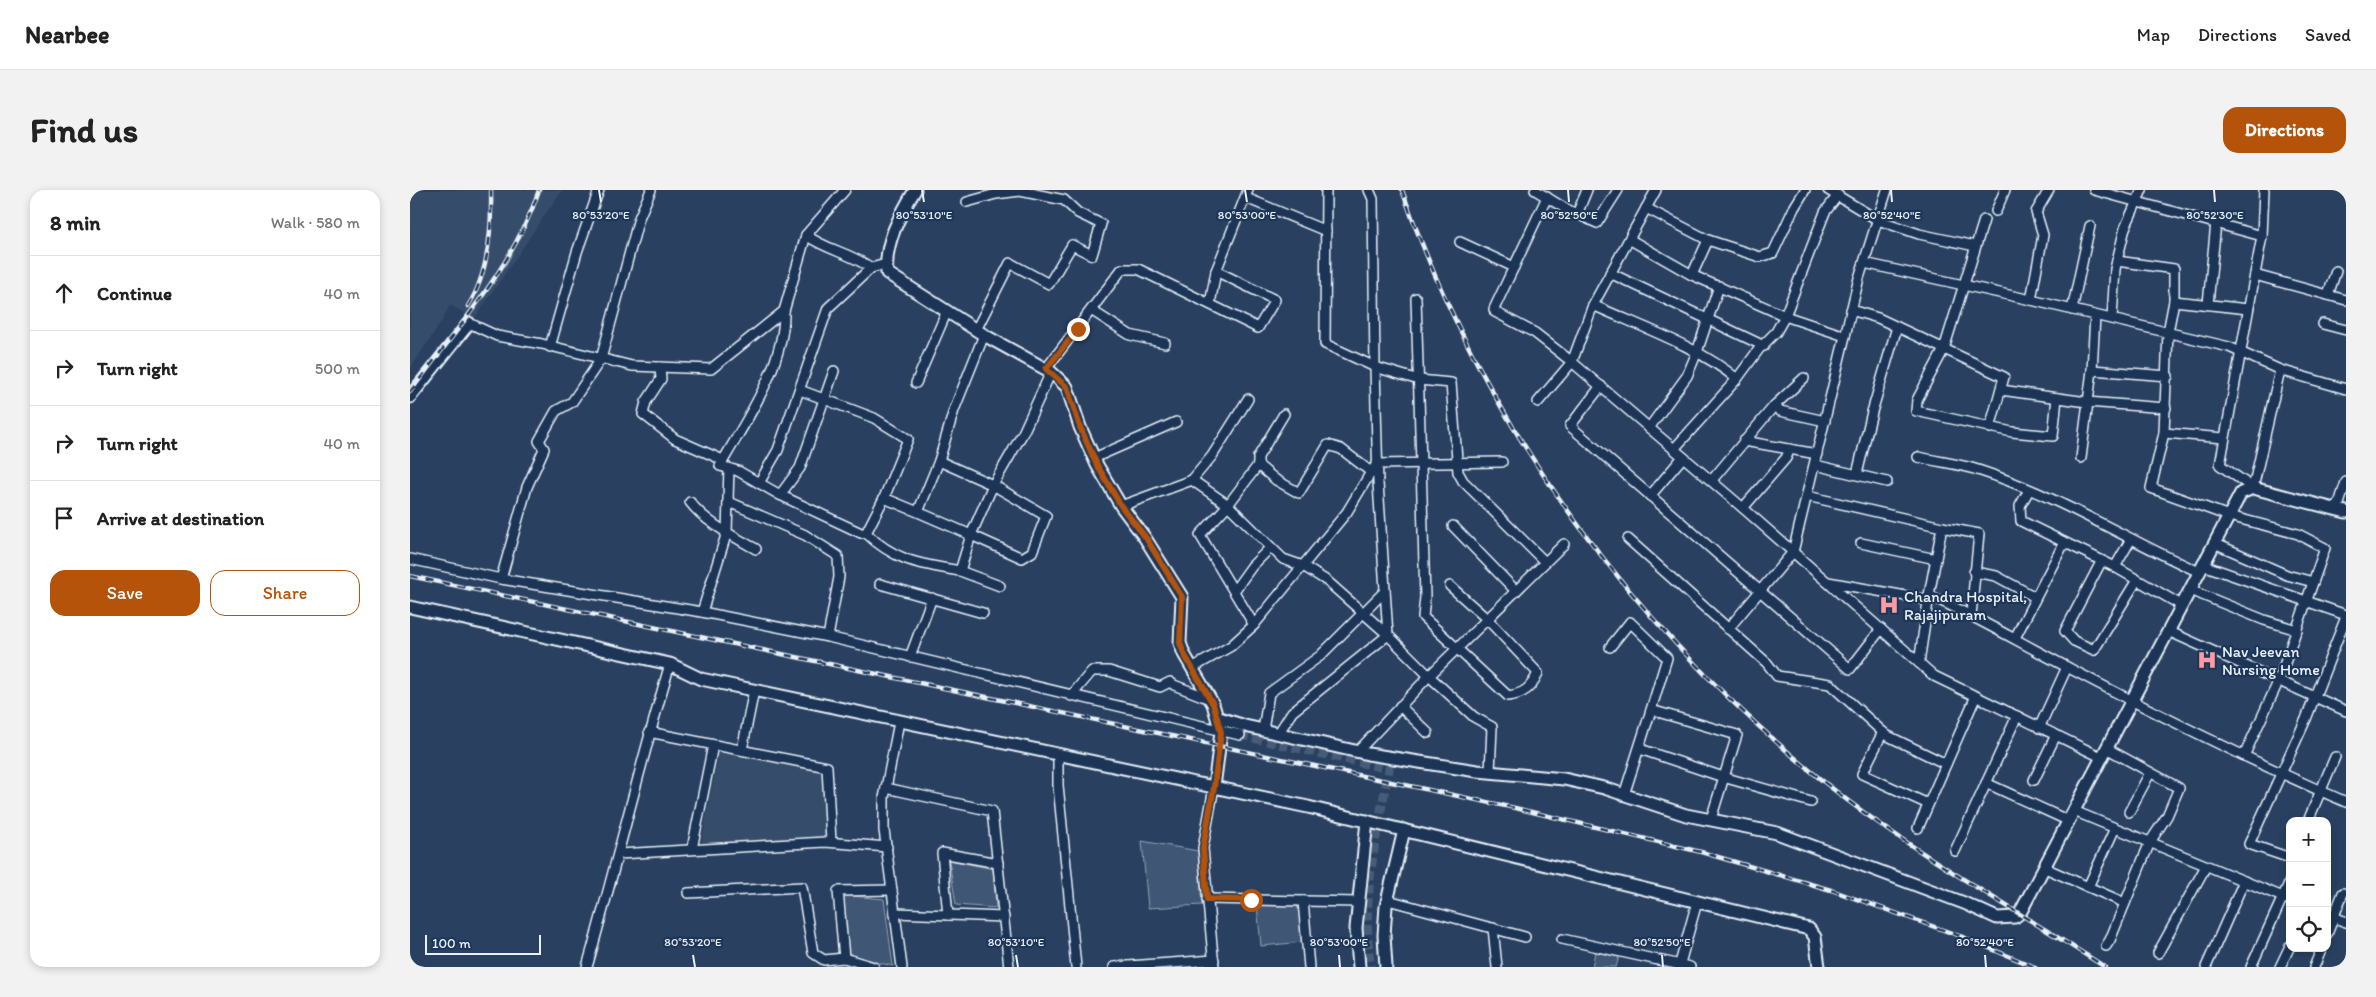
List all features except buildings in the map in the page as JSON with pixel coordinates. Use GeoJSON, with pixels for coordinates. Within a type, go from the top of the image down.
{"type":"FeatureCollection","features":[{"type":"Feature","properties":{"kind":"street"},"geometry":{"type":"LineString","coordinates":[[550,347],[578,252],[599,190]]}},
{"type":"Feature","properties":{"kind":"street"},"geometry":{"type":"LineString","coordinates":[[501,579],[528,491],[527,487],[544,449],[538,441],[556,411],[572,402],[601,360],[639,218],[651,190]]}},
{"type":"Feature","properties":{"kind":"street"},"geometry":{"type":"LineString","coordinates":[[702,612],[727,532],[729,502],[726,464],[762,392],[785,331],[784,311],[806,236],[845,190]]}},
{"type":"Feature","properties":{"kind":"street"},"geometry":{"type":"LineString","coordinates":[[915,190],[902,212],[889,242],[886,264],[888,273],[980,332],[1048,370],[1067,387],[1094,458],[1121,506],[1146,538],[1182,597],[1180,643],[1218,718],[1221,732],[1214,787],[1203,848],[1214,963],[1114,967]]}},
{"type":"Feature","properties":{"kind":"street"},"geometry":{"type":"LineString","coordinates":[[1326,190],[1325,344],[1375,367],[1420,380],[1452,383],[1456,464],[1463,480],[1545,562]]}},
{"type":"Feature","properties":{"kind":"street"},"geometry":{"type":"LineString","coordinates":[[1192,668],[1231,646],[1254,625],[1347,512],[1374,473],[1377,464],[1373,199],[1369,190]]}},
{"type":"Feature","properties":{"kind":"street"},"geometry":{"type":"LineString","coordinates":[[1535,190],[1577,214],[1598,223],[1618,190]]}},
{"type":"Feature","properties":{"kind":"street"},"geometry":{"type":"LineString","coordinates":[[1577,214],[1586,190]]}},
{"type":"Feature","properties":{"kind":"street"},"geometry":{"type":"LineString","coordinates":[[1538,402],[1572,362],[1593,305],[1656,190]]}},
{"type":"Feature","properties":{"kind":"street"},"geometry":{"type":"LineString","coordinates":[[1646,208],[1708,240],[1760,257],[1773,253],[1794,208],[1805,190]]}},
{"type":"Feature","properties":{"kind":"street"},"geometry":{"type":"LineString","coordinates":[[1828,190],[1878,220],[1919,234],[1975,246]]}},
{"type":"Feature","properties":{"kind":"street"},"geometry":{"type":"LineString","coordinates":[[1728,629],[1793,552],[1808,496],[1851,310],[1887,190]]}},
{"type":"Feature","properties":{"kind":"street"},"geometry":{"type":"LineString","coordinates":[[1996,211],[2005,190]]}},
{"type":"Feature","properties":{"kind":"street"},"geometry":{"type":"LineString","coordinates":[[2031,300],[2043,235],[2036,212],[2049,190]]}},
{"type":"Feature","properties":{"kind":"street"},"geometry":{"type":"LineString","coordinates":[[2097,190],[2262,236]]}},
{"type":"Feature","properties":{"kind":"street"},"geometry":{"type":"LineString","coordinates":[[2112,319],[2117,260],[2125,228],[2142,190]]}},
{"type":"Feature","properties":{"kind":"street"},"geometry":{"type":"LineString","coordinates":[[2264,190],[2262,236],[2220,465],[2252,488],[2341,511],[2346,482]]}},
{"type":"Feature","properties":{"kind":"street"},"geometry":{"type":"LineString","coordinates":[[918,512],[939,461],[980,332],[1010,263],[1050,284],[1072,245],[1092,255],[1101,224],[1078,212],[1064,200],[1020,191],[996,194],[967,202]]}},
{"type":"Feature","properties":{"kind":"street"},"geometry":{"type":"LineString","coordinates":[[1210,304],[1216,271],[1247,194],[1326,231]]}},
{"type":"Feature","properties":{"kind":"street"},"geometry":{"type":"LineString","coordinates":[[1674,449],[1737,379],[1785,316],[1825,212],[1838,195]]}},
{"type":"Feature","properties":{"kind":"street"},"geometry":{"type":"LineString","coordinates":[[1547,197],[1494,308],[1495,312],[1535,333],[1601,386],[1712,480],[1934,676],[2039,728],[2104,753],[2179,788],[2167,816],[2150,842],[2106,946]]}},
{"type":"Feature","properties":{"kind":"street"},"geometry":{"type":"LineString","coordinates":[[1984,220],[1944,349],[1917,400],[1916,411],[1990,428],[2054,436],[2057,398]]}},
{"type":"Feature","properties":{"kind":"street"},"geometry":{"type":"LineString","coordinates":[[2208,304],[2216,223]]}},
{"type":"Feature","properties":{"kind":"street"},"geometry":{"type":"LineString","coordinates":[[2072,310],[2090,226]]}},
{"type":"Feature","properties":{"kind":"street"},"geometry":{"type":"LineString","coordinates":[[806,236],[860,260],[871,268]]}},
{"type":"Feature","properties":{"kind":"street"},"geometry":{"type":"LineString","coordinates":[[1629,239],[1692,275],[1785,316],[1845,336]]}},
{"type":"Feature","properties":{"kind":"street"},"geometry":{"type":"LineString","coordinates":[[1692,275],[1708,240]]}},
{"type":"Feature","properties":{"kind":"street"},"geometry":{"type":"LineString","coordinates":[[1460,242],[1514,267]]}},
{"type":"Feature","properties":{"kind":"street"},"geometry":{"type":"LineString","coordinates":[[2117,260],[2173,268],[2174,301],[2168,332],[2168,376],[2164,434],[2151,488],[2229,516],[2298,534],[2325,548],[2279,680],[2244,756]]}},
{"type":"Feature","properties":{"kind":"street"},"geometry":{"type":"LineString","coordinates":[[1864,263],[2229,347],[2280,370],[2346,389]]}},
{"type":"Feature","properties":{"kind":"street"},"geometry":{"type":"LineString","coordinates":[[758,483],[778,450],[828,308],[871,268],[886,264]]}},
{"type":"Feature","properties":{"kind":"street"},"geometry":{"type":"LineString","coordinates":[[960,571],[971,535],[993,485],[1023,434],[1048,370],[1122,269],[1138,269],[1258,328],[1275,300],[1216,271]]}},
{"type":"Feature","properties":{"kind":"street"},"geometry":{"type":"LineString","coordinates":[[2328,295],[2336,271]]}},
{"type":"Feature","properties":{"kind":"street"},"geometry":{"type":"LineString","coordinates":[[1610,273],[1764,346]]}},
{"type":"Feature","properties":{"kind":"street"},"geometry":{"type":"LineString","coordinates":[[2255,275],[2346,300]]}},
{"type":"Feature","properties":{"kind":"street"},"geometry":{"type":"LineString","coordinates":[[1649,428],[1687,376],[1719,286]]}},
{"type":"Feature","properties":{"kind":"street"},"geometry":{"type":"LineString","coordinates":[[1416,298],[1420,380],[1420,463],[1425,597],[1423,618],[1508,696],[1519,694],[1532,687],[1538,673],[1487,618],[1450,586]]}},
{"type":"Feature","properties":{"kind":"street"},"geometry":{"type":"LineString","coordinates":[[2174,301],[2248,309]]}},
{"type":"Feature","properties":{"kind":"street"},"geometry":{"type":"LineString","coordinates":[[1593,305],[1697,352],[1719,364],[1737,379]]}},
{"type":"Feature","properties":{"kind":"street"},"geometry":{"type":"LineString","coordinates":[[1091,310],[1130,335],[1165,343]]}},
{"type":"Feature","properties":{"kind":"street"},"geometry":{"type":"LineString","coordinates":[[1851,310],[1878,318],[2004,377],[1990,428]]}},
{"type":"Feature","properties":{"kind":"street"},"geometry":{"type":"LineString","coordinates":[[410,397],[469,323],[498,336],[632,366],[711,369],[784,311]]}},
{"type":"Feature","properties":{"kind":"street"},"geometry":{"type":"LineString","coordinates":[[916,382],[947,311]]}},
{"type":"Feature","properties":{"kind":"street"},"geometry":{"type":"LineString","coordinates":[[2081,458],[2092,370],[2096,316]]}},
{"type":"Feature","properties":{"kind":"street"},"geometry":{"type":"LineString","coordinates":[[2324,324],[2346,330]]}},
{"type":"Feature","properties":{"kind":"street"},"geometry":{"type":"LineString","coordinates":[[1857,474],[1872,412],[1897,327]]}},
{"type":"Feature","properties":{"kind":"street"},"geometry":{"type":"LineString","coordinates":[[660,367],[661,379],[646,402],[643,414],[675,439],[726,464],[780,495],[861,533]]}},
{"type":"Feature","properties":{"kind":"street"},"geometry":{"type":"LineString","coordinates":[[2092,370],[2168,376]]}},
{"type":"Feature","properties":{"kind":"street"},"geometry":{"type":"LineString","coordinates":[[2252,488],[2280,370]]}},
{"type":"Feature","properties":{"kind":"street"},"geometry":{"type":"LineString","coordinates":[[780,495],[800,468],[834,371]]}},
{"type":"Feature","properties":{"kind":"street"},"geometry":{"type":"LineString","coordinates":[[1712,480],[1774,406],[1804,378]]}},
{"type":"Feature","properties":{"kind":"street"},"geometry":{"type":"LineString","coordinates":[[1601,386],[1570,426],[1850,669],[1882,629]]}},
{"type":"Feature","properties":{"kind":"street"},"geometry":{"type":"LineString","coordinates":[[800,390],[874,418],[908,440],[884,498],[866,533],[883,549],[917,563],[960,571],[1000,586]]}},
{"type":"Feature","properties":{"kind":"street"},"geometry":{"type":"LineString","coordinates":[[2001,390],[2087,402],[2166,408]]}},
{"type":"Feature","properties":{"kind":"street"},"geometry":{"type":"LineString","coordinates":[[1121,506],[1192,480],[1212,456],[1248,399]]}},
{"type":"Feature","properties":{"kind":"street"},"geometry":{"type":"LineString","coordinates":[[1774,406],[1780,410],[1825,420]]}},
{"type":"Feature","properties":{"kind":"street"},"geometry":{"type":"LineString","coordinates":[[1254,625],[1200,535],[1228,505],[1258,465],[1258,457],[1284,414]]}},
{"type":"Feature","properties":{"kind":"street"},"geometry":{"type":"LineString","coordinates":[[1094,458],[1176,422]]}},
{"type":"Feature","properties":{"kind":"street"},"geometry":{"type":"LineString","coordinates":[[2164,434],[2224,438]]}},
{"type":"Feature","properties":{"kind":"street"},"geometry":{"type":"LineString","coordinates":[[1744,441],[1818,454]]}},
{"type":"Feature","properties":{"kind":"street"},"geometry":{"type":"LineString","coordinates":[[1258,465],[1276,480],[1299,493],[1328,445],[1341,449],[1374,473],[1388,635]]}},
{"type":"Feature","properties":{"kind":"street"},"geometry":{"type":"LineString","coordinates":[[1743,508],[1786,458],[1790,449]]}},
{"type":"Feature","properties":{"kind":"street"},"geometry":{"type":"LineString","coordinates":[[1650,496],[1683,457]]}},
{"type":"Feature","properties":{"kind":"street"},"geometry":{"type":"LineString","coordinates":[[1918,457],[1980,470],[2089,516],[2131,539],[2201,568],[2307,601],[2346,616],[2314,698],[2249,844],[2286,857]]}},
{"type":"Feature","properties":{"kind":"street"},"geometry":{"type":"LineString","coordinates":[[884,498],[1022,558],[1032,552],[1046,516],[993,485],[939,461]]}},
{"type":"Feature","properties":{"kind":"street"},"geometry":{"type":"LineString","coordinates":[[1377,464],[1502,462]]}},
{"type":"Feature","properties":{"kind":"street"},"geometry":{"type":"LineString","coordinates":[[1815,464],[1887,482]]}},
{"type":"Feature","properties":{"kind":"street"},"geometry":{"type":"LineString","coordinates":[[1192,480],[1228,505],[1283,559],[1303,566],[1327,581],[1388,635],[1474,717],[1492,727],[1490,772]]}},
{"type":"Feature","properties":{"kind":"street"},"geometry":{"type":"LineString","coordinates":[[1218,718],[1358,752],[1490,772],[1564,778],[1686,815],[1777,833],[1964,903],[1997,918],[2015,917],[2020,913],[2045,868],[2131,699],[2241,493],[2252,488]]}},
{"type":"Feature","properties":{"kind":"street"},"geometry":{"type":"LineString","coordinates":[[2029,490],[2020,506],[2021,521],[2101,562],[2115,567],[2181,605]]}},
{"type":"Feature","properties":{"kind":"street"},"geometry":{"type":"LineString","coordinates":[[1808,496],[1979,534],[1971,615]]}},
{"type":"Feature","properties":{"kind":"street"},"geometry":{"type":"LineString","coordinates":[[690,502],[696,510],[727,532],[756,549]]}},
{"type":"Feature","properties":{"kind":"street"},"geometry":{"type":"LineString","coordinates":[[729,502],[805,535],[838,556],[839,577],[828,637]]}},
{"type":"Feature","properties":{"kind":"street"},"geometry":{"type":"LineString","coordinates":[[1454,526],[1516,591]]}},
{"type":"Feature","properties":{"kind":"street"},"geometry":{"type":"LineString","coordinates":[[1919,663],[1928,598],[1942,527]]}},
{"type":"Feature","properties":{"kind":"street"},"geometry":{"type":"LineString","coordinates":[[1628,539],[1767,663],[1777,676],[1830,684],[1883,732],[1946,764]]}},
{"type":"Feature","properties":{"kind":"street"},"geometry":{"type":"LineString","coordinates":[[2115,567],[2131,539]]}},
{"type":"Feature","properties":{"kind":"street"},"geometry":{"type":"LineString","coordinates":[[1861,542],[1936,559]]}},
{"type":"Feature","properties":{"kind":"street"},"geometry":{"type":"LineString","coordinates":[[2015,638],[2064,543]]}},
{"type":"Feature","properties":{"kind":"street"},"geometry":{"type":"LineString","coordinates":[[2214,543],[2287,575],[2313,582]]}},
{"type":"Feature","properties":{"kind":"street"},"geometry":{"type":"LineString","coordinates":[[1358,752],[1429,676],[1564,544]]}},
{"type":"Feature","properties":{"kind":"street"},"geometry":{"type":"LineString","coordinates":[[1234,591],[1252,566],[1270,548]]}},
{"type":"Feature","properties":{"kind":"street"},"geometry":{"type":"LineString","coordinates":[[410,559],[501,579],[702,612],[828,637],[1240,735]]}},
{"type":"Feature","properties":{"kind":"street"},"geometry":{"type":"LineString","coordinates":[[2101,562],[2065,630],[2074,640],[2094,650],[2137,580]]}},
{"type":"Feature","properties":{"kind":"street"},"geometry":{"type":"LineString","coordinates":[[1974,572],[1996,576],[2035,598]]}},
{"type":"Feature","properties":{"kind":"street"},"geometry":{"type":"LineString","coordinates":[[1827,582],[1928,598],[1971,615],[2067,667],[2244,756],[2346,802]]}},
{"type":"Feature","properties":{"kind":"street"},"geometry":{"type":"LineString","coordinates":[[880,584],[983,613]]}},
{"type":"Feature","properties":{"kind":"street"},"geometry":{"type":"LineString","coordinates":[[2190,590],[2264,620],[2297,630]]}},
{"type":"Feature","properties":{"kind":"street"},"geometry":{"type":"LineString","coordinates":[[1263,730],[1270,694],[1320,656],[1385,591]]}},
{"type":"Feature","properties":{"kind":"street"},"geometry":{"type":"LineString","coordinates":[[910,657],[932,598]]}},
{"type":"Feature","properties":{"kind":"street"},"geometry":{"type":"LineString","coordinates":[[410,607],[670,664],[701,679],[1367,821],[1809,929],[1815,937],[1819,967]]}},
{"type":"Feature","properties":{"kind":"street"},"geometry":{"type":"LineString","coordinates":[[1610,647],[1630,622],[1667,658],[1624,795]]}},
{"type":"Feature","properties":{"kind":"street"},"geometry":{"type":"LineString","coordinates":[[2168,631],[2346,711]]}},
{"type":"Feature","properties":{"kind":"street"},"geometry":{"type":"LineString","coordinates":[[1278,734],[1292,712],[1388,635]]}},
{"type":"Feature","properties":{"kind":"street"},"geometry":{"type":"LineString","coordinates":[[2336,642],[2346,647]]}},
{"type":"Feature","properties":{"kind":"street"},"geometry":{"type":"LineString","coordinates":[[587,967],[619,854],[649,732],[670,664]]}},
{"type":"Feature","properties":{"kind":"street"},"geometry":{"type":"LineString","coordinates":[[2039,728],[2067,667]]}},
{"type":"Feature","properties":{"kind":"street"},"geometry":{"type":"LineString","coordinates":[[1071,696],[1092,671],[1109,671],[1160,688],[1170,682],[1210,699]]}},
{"type":"Feature","properties":{"kind":"street"},"geometry":{"type":"LineString","coordinates":[[742,750],[754,690]]}},
{"type":"Feature","properties":{"kind":"street"},"geometry":{"type":"LineString","coordinates":[[1918,828],[1976,696]]}},
{"type":"Feature","properties":{"kind":"street"},"geometry":{"type":"LineString","coordinates":[[1400,706],[1428,733]]}},
{"type":"Feature","properties":{"kind":"street"},"geometry":{"type":"LineString","coordinates":[[1651,710],[1737,735],[1711,819]]}},
{"type":"Feature","properties":{"kind":"street"},"geometry":{"type":"LineString","coordinates":[[1955,851],[2017,716]]}},
{"type":"Feature","properties":{"kind":"street"},"geometry":{"type":"LineString","coordinates":[[900,722],[886,788],[884,822],[902,967]]}},
{"type":"Feature","properties":{"kind":"street"},"geometry":{"type":"LineString","coordinates":[[649,732],[827,767],[831,842]]}},
{"type":"Feature","properties":{"kind":"street"},"geometry":{"type":"LineString","coordinates":[[1883,732],[1862,774],[1928,804]]}},
{"type":"Feature","properties":{"kind":"street"},"geometry":{"type":"LineString","coordinates":[[2034,780],[2056,735]]}},
{"type":"Feature","properties":{"kind":"street"},"geometry":{"type":"LineString","coordinates":[[692,849],[713,745]]}},
{"type":"Feature","properties":{"kind":"street"},"geometry":{"type":"LineString","coordinates":[[1640,749],[1724,777],[1811,802]]}},
{"type":"Feature","properties":{"kind":"street"},"geometry":{"type":"LineString","coordinates":[[1058,756],[1058,785],[1076,967]]}},
{"type":"Feature","properties":{"kind":"street"},"geometry":{"type":"LineString","coordinates":[[2310,817],[2336,757]]}},
{"type":"Feature","properties":{"kind":"street"},"geometry":{"type":"LineString","coordinates":[[2129,812],[2150,773]]}},
{"type":"Feature","properties":{"kind":"street"},"geometry":{"type":"LineString","coordinates":[[1986,783],[2072,816],[2115,828],[2286,898],[2251,967]]}},
{"type":"Feature","properties":{"kind":"street"},"geometry":{"type":"LineString","coordinates":[[886,788],[992,811],[1009,967]]}},
{"type":"Feature","properties":{"kind":"street"},"geometry":{"type":"LineString","coordinates":[[1359,967],[1356,928],[1367,821]]}},
{"type":"Feature","properties":{"kind":"street"},"geometry":{"type":"LineString","coordinates":[[2088,887],[2115,828]]}},
{"type":"Feature","properties":{"kind":"street"},"geometry":{"type":"LineString","coordinates":[[1386,967],[1384,935],[1388,900],[1404,830]]}},
{"type":"Feature","properties":{"kind":"street"},"geometry":{"type":"LineString","coordinates":[[619,854],[831,842],[887,847]]}},
{"type":"Feature","properties":{"kind":"street"},"geometry":{"type":"LineString","coordinates":[[948,915],[942,853],[998,863]]}},
{"type":"Feature","properties":{"kind":"street"},"geometry":{"type":"LineString","coordinates":[[2158,953],[2206,866]]}},
{"type":"Feature","properties":{"kind":"street"},"geometry":{"type":"LineString","coordinates":[[2045,868],[2125,903]]}},
{"type":"Feature","properties":{"kind":"street"},"geometry":{"type":"LineString","coordinates":[[2206,967],[2244,881]]}},
{"type":"Feature","properties":{"kind":"street"},"geometry":{"type":"LineString","coordinates":[[688,893],[802,887],[813,953],[824,960],[844,958],[874,967]]}},
{"type":"Feature","properties":{"kind":"street"},"geometry":{"type":"LineString","coordinates":[[844,958],[838,891],[892,890]]}},
{"type":"Feature","properties":{"kind":"street"},"geometry":{"type":"LineString","coordinates":[[2331,914],[2343,893]]}},
{"type":"Feature","properties":{"kind":"street"},"geometry":{"type":"LineString","coordinates":[[1207,899],[1358,902]]}},
{"type":"Feature","properties":{"kind":"street"},"geometry":{"type":"LineString","coordinates":[[1388,900],[1525,937]]}},
{"type":"Feature","properties":{"kind":"street"},"geometry":{"type":"LineString","coordinates":[[1303,901],[1309,967]]}},
{"type":"Feature","properties":{"kind":"street"},"geometry":{"type":"LineString","coordinates":[[1680,966],[1697,902]]}},
{"type":"Feature","properties":{"kind":"street"},"geometry":{"type":"LineString","coordinates":[[895,913],[1004,916]]}},
{"type":"Feature","properties":{"kind":"street"},"geometry":{"type":"LineString","coordinates":[[2331,916],[2346,922]]}},
{"type":"Feature","properties":{"kind":"street"},"geometry":{"type":"LineString","coordinates":[[1492,928],[1497,967]]}},
{"type":"Feature","properties":{"kind":"street"},"geometry":{"type":"LineString","coordinates":[[1562,939],[1690,967]]}},
{"type":"Feature","properties":{"kind":"street"},"geometry":{"type":"LineString","coordinates":[[2280,967],[2287,952]]}},
{"type":"Feature","properties":{"kind":"street"},"geometry":{"type":"LineString","coordinates":[[2314,967],[2320,952]]}},
{"type":"Feature","properties":{"kind":"shaded area"},"geometry":{"type":"Polygon","coordinates":[[[410,190],[562,190],[474,319],[450,305],[442,321],[410,369],[410,190]]]}},
{"type":"Feature","properties":{"kind":"shaded area"},"geometry":{"type":"Polygon","coordinates":[[[719,751],[823,772],[826,836],[701,844],[719,751]]]}},
{"type":"Feature","properties":{"kind":"shaded area"},"geometry":{"type":"Polygon","coordinates":[[[1142,841],[1198,851],[1202,905],[1148,908],[1142,841]]]}},
{"type":"Feature","properties":{"kind":"shaded area"},"geometry":{"type":"Polygon","coordinates":[[[949,860],[993,869],[996,908],[956,905],[949,860]]]}},
{"type":"Feature","properties":{"kind":"shaded area"},"geometry":{"type":"Polygon","coordinates":[[[841,895],[884,899],[893,966],[849,956],[841,895]]]}},
{"type":"Feature","properties":{"kind":"shaded area"},"geometry":{"type":"Polygon","coordinates":[[[1257,905],[1300,905],[1303,942],[1261,946],[1257,905]]]}},
{"type":"Feature","properties":{"kind":"shaded area"},"geometry":{"type":"Polygon","coordinates":[[[1595,952],[1619,957],[1616,967],[1592,967],[1595,952]]]}},
{"type":"Feature","properties":{"kind":"tunnel"},"geometry":{"type":"LineString","coordinates":[[1240,735],[1389,769],[1371,867],[1367,917],[1371,967]]}},
{"type":"Feature","properties":{"kind":"railway"},"geometry":{"type":"LineString","coordinates":[[468,306],[481,279],[488,250],[491,190]]}},
{"type":"Feature","properties":{"kind":"railway"},"geometry":{"type":"LineString","coordinates":[[410,392],[483,296],[500,270],[515,244],[539,190]]}},
{"type":"Feature","properties":{"kind":"railway"},"geometry":{"type":"LineString","coordinates":[[1402,190],[1437,279],[1478,365],[1526,448],[1580,527],[1639,602],[1704,673],[1773,739],[1847,800],[1942,866],[2105,967]]}},
{"type":"Feature","properties":{"kind":"railway"},"geometry":{"type":"LineString","coordinates":[[410,576],[1515,808],[1701,852],[1831,890],[1960,936],[2035,967]]}},
{"type":"Feature","properties":{"kind":"place","name":"Chandra Hospital, Rajajipuram"},"geometry":{"type":"Point","coordinates":[1889,605]}},
{"type":"Feature","properties":{"kind":"place","name":"Nav Jeevan Nursing Home"},"geometry":{"type":"Point","coordinates":[2207,660]}},
{"type":"Feature","properties":{"kind":"route"},"geometry":{"type":"LineString","coordinates":[[1078,329],[1046,369],[1067,387],[1080,427],[1097,465],[1121,506],[1146,538],[1176,584],[1182,597],[1179,631],[1180,643],[1184,654],[1213,704],[1221,732],[1214,787],[1203,848],[1207,899],[1251,900]]}}]}
